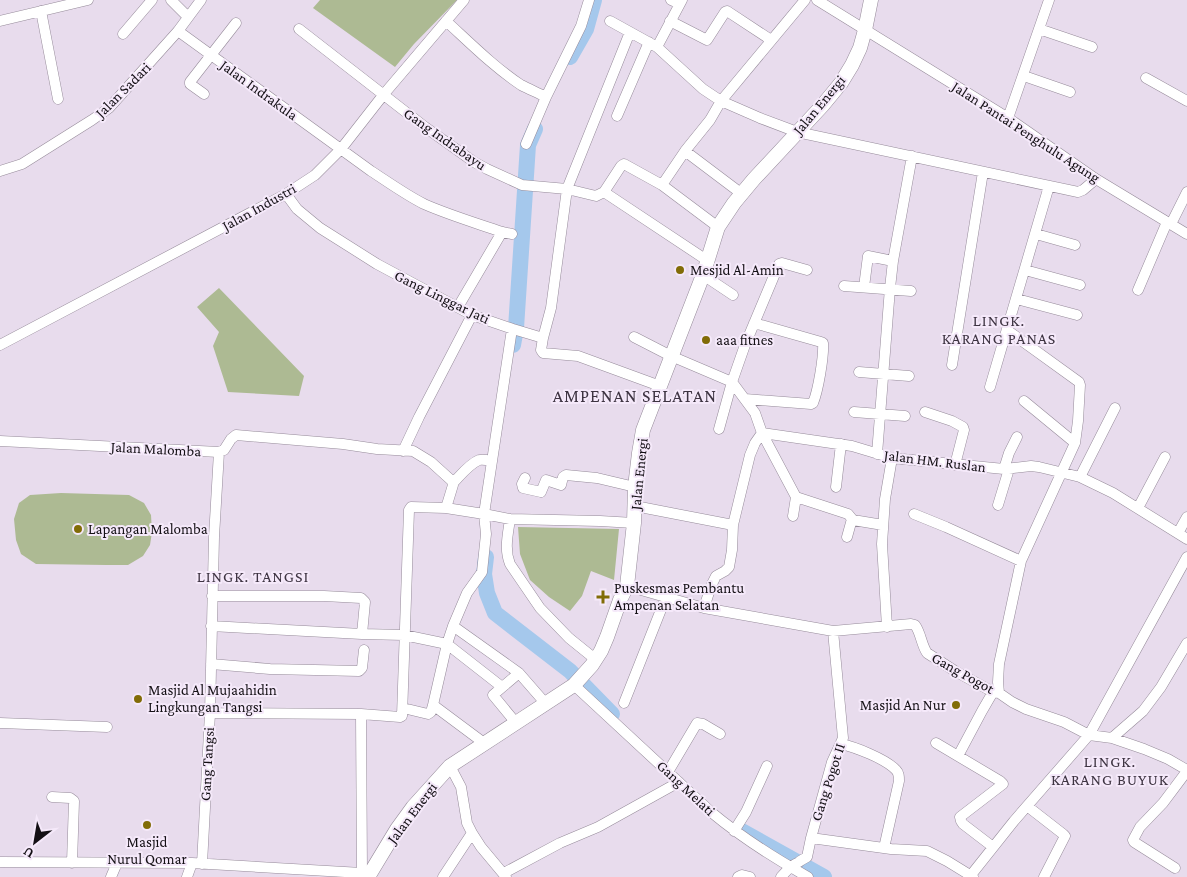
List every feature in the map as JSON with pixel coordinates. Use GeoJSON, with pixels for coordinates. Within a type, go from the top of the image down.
{"type":"FeatureCollection","features":[{"type":"Feature","properties":{"kind":"highway","name":"Jalan Energi"},"geometry":{"type":"LineString","coordinates":[[366,875],[413,807],[450,766],[546,704],[578,680],[601,651],[627,586],[634,523],[635,487],[643,430],[703,276],[718,226],[734,203],[841,83],[855,58],[865,30],[871,0]]}},
{"type":"Feature","properties":{"kind":"street"},"geometry":{"type":"LineString","coordinates":[[0,21],[88,0]]}},
{"type":"Feature","properties":{"kind":"street"},"geometry":{"type":"LineString","coordinates":[[123,34],[152,0]]}},
{"type":"Feature","properties":{"kind":"street"},"geometry":{"type":"LineString","coordinates":[[171,0],[188,17]]}},
{"type":"Feature","properties":{"kind":"street","name":"Jalan Sadari"},"geometry":{"type":"LineString","coordinates":[[0,171],[22,164],[109,108],[178,31],[201,0]]}},
{"type":"Feature","properties":{"kind":"street","name":"Jalan Industri"},"geometry":{"type":"LineString","coordinates":[[0,345],[286,194],[315,175],[340,149],[464,0]]}},
{"type":"Feature","properties":{"kind":"street"},"geometry":{"type":"LineString","coordinates":[[526,144],[546,97],[578,34],[589,0]]}},
{"type":"Feature","properties":{"kind":"street"},"geometry":{"type":"LineString","coordinates":[[662,185],[685,151],[710,120],[721,101],[805,0]]}},
{"type":"Feature","properties":{"kind":"street","name":"Jalan Pantai Penghulu Agung"},"geometry":{"type":"LineString","coordinates":[[817,0],[1008,118],[1096,179],[1187,234]]}},
{"type":"Feature","properties":{"kind":"street"},"geometry":{"type":"LineString","coordinates":[[1008,118],[1049,0]]}},
{"type":"Feature","properties":{"kind":"street"},"geometry":{"type":"LineString","coordinates":[[618,116],[653,45],[670,21],[678,1]]}},
{"type":"Feature","properties":{"kind":"street"},"geometry":{"type":"LineString","coordinates":[[41,11],[58,99]]}},
{"type":"Feature","properties":{"kind":"street"},"geometry":{"type":"LineString","coordinates":[[670,21],[707,40],[727,11],[771,40]]}},
{"type":"Feature","properties":{"kind":"street"},"geometry":{"type":"LineString","coordinates":[[446,21],[511,77],[546,97]]}},
{"type":"Feature","properties":{"kind":"street"},"geometry":{"type":"LineString","coordinates":[[610,21],[653,45],[721,101],[797,132],[1080,192],[1096,179]]}},
{"type":"Feature","properties":{"kind":"street"},"geometry":{"type":"LineString","coordinates":[[204,94],[190,84],[190,82],[236,23]]}},
{"type":"Feature","properties":{"kind":"street","name":"Gang Indrabayu"},"geometry":{"type":"LineString","coordinates":[[298,29],[425,127],[474,162],[494,173],[522,185],[600,194]]}},
{"type":"Feature","properties":{"kind":"street"},"geometry":{"type":"LineString","coordinates":[[1039,29],[1092,47]]}},
{"type":"Feature","properties":{"kind":"street","name":"Jalan Indrakula"},"geometry":{"type":"LineString","coordinates":[[178,31],[392,185],[443,212],[507,233],[458,307]]}},
{"type":"Feature","properties":{"kind":"street"},"geometry":{"type":"LineString","coordinates":[[630,32],[567,190],[551,308],[541,350],[545,354],[578,356],[660,386]]}},
{"type":"Feature","properties":{"kind":"street"},"geometry":{"type":"LineString","coordinates":[[1024,76],[1070,92]]}},
{"type":"Feature","properties":{"kind":"street"},"geometry":{"type":"LineString","coordinates":[[1146,78],[1185,96]]}},
{"type":"Feature","properties":{"kind":"street"},"geometry":{"type":"LineString","coordinates":[[685,151],[742,194]]}},
{"type":"Feature","properties":{"kind":"street"},"geometry":{"type":"LineString","coordinates":[[877,454],[893,261],[912,156]]}},
{"type":"Feature","properties":{"kind":"street"},"geometry":{"type":"LineString","coordinates":[[708,261],[600,194],[624,164],[662,185],[718,226]]}},
{"type":"Feature","properties":{"kind":"street"},"geometry":{"type":"LineString","coordinates":[[952,365],[983,172]]}},
{"type":"Feature","properties":{"kind":"street"},"geometry":{"type":"LineString","coordinates":[[990,387],[1049,186]]}},
{"type":"Feature","properties":{"kind":"street"},"geometry":{"type":"LineString","coordinates":[[1138,290],[1169,223],[1187,192]]}},
{"type":"Feature","properties":{"kind":"street","name":"Gang Linggar Jati"},"geometry":{"type":"LineString","coordinates":[[286,194],[297,209],[320,228],[377,264],[472,315],[514,330],[544,338]]}},
{"type":"Feature","properties":{"kind":"street"},"geometry":{"type":"LineString","coordinates":[[1036,234],[1075,245]]}},
{"type":"Feature","properties":{"kind":"street"},"geometry":{"type":"LineString","coordinates":[[864,287],[868,256],[893,261]]}},
{"type":"Feature","properties":{"kind":"street"},"geometry":{"type":"LineString","coordinates":[[719,429],[732,382],[779,264],[782,263],[807,270]]}},
{"type":"Feature","properties":{"kind":"street"},"geometry":{"type":"LineString","coordinates":[[1025,270],[1080,285]]}},
{"type":"Feature","properties":{"kind":"street"},"geometry":{"type":"LineString","coordinates":[[703,276],[733,294]]}},
{"type":"Feature","properties":{"kind":"street"},"geometry":{"type":"LineString","coordinates":[[844,286],[911,290]]}},
{"type":"Feature","properties":{"kind":"street"},"geometry":{"type":"LineString","coordinates":[[1017,299],[1077,314]]}},
{"type":"Feature","properties":{"kind":"street"},"geometry":{"type":"LineString","coordinates":[[404,451],[419,417],[472,315]]}},
{"type":"Feature","properties":{"kind":"street"},"geometry":{"type":"LineString","coordinates":[[745,399],[813,403],[823,357],[823,343],[821,342],[754,323]]}},
{"type":"Feature","properties":{"kind":"street"},"geometry":{"type":"LineString","coordinates":[[403,708],[428,714],[431,712],[452,626],[466,593],[482,572],[492,461],[514,330]]}},
{"type":"Feature","properties":{"kind":"street"},"geometry":{"type":"LineString","coordinates":[[958,756],[982,710],[996,693],[999,664],[1021,562],[1075,443],[1080,383],[1007,330]]}},
{"type":"Feature","properties":{"kind":"street"},"geometry":{"type":"LineString","coordinates":[[634,337],[671,356],[732,382],[754,413],[762,433],[796,496],[793,516]]}},
{"type":"Feature","properties":{"kind":"street"},"geometry":{"type":"LineString","coordinates":[[859,372],[909,376]]}},
{"type":"Feature","properties":{"kind":"street"},"geometry":{"type":"LineString","coordinates":[[1024,401],[1075,443]]}},
{"type":"Feature","properties":{"kind":"street"},"geometry":{"type":"LineString","coordinates":[[1080,477],[1115,408]]}},
{"type":"Feature","properties":{"kind":"street"},"geometry":{"type":"LineString","coordinates":[[854,412],[905,416]]}},
{"type":"Feature","properties":{"kind":"street"},"geometry":{"type":"LineString","coordinates":[[925,412],[952,421],[963,427],[964,430],[955,465]]}},
{"type":"Feature","properties":{"kind":"street"},"geometry":{"type":"LineString","coordinates":[[704,608],[716,576],[726,571],[729,567],[733,526],[750,455],[762,433]]}},
{"type":"Feature","properties":{"kind":"street","name":"Jalan HM. Ruslan"},"geometry":{"type":"LineString","coordinates":[[762,433],[852,446],[892,458],[1006,469],[1031,466],[1080,477],[1113,493],[1183,536]]}},
{"type":"Feature","properties":{"kind":"street"},"geometry":{"type":"LineString","coordinates":[[220,452],[224,450],[236,435],[413,451],[431,462],[453,483]]}},
{"type":"Feature","properties":{"kind":"street"},"geometry":{"type":"LineString","coordinates":[[998,505],[1009,453],[1017,437]]}},
{"type":"Feature","properties":{"kind":"street","name":"Jalan Malomba"},"geometry":{"type":"LineString","coordinates":[[0,441],[220,452],[212,596],[211,664]]}},
{"type":"Feature","properties":{"kind":"street"},"geometry":{"type":"LineString","coordinates":[[836,487],[841,444]]}},
{"type":"Feature","properties":{"kind":"street"},"geometry":{"type":"LineString","coordinates":[[887,626],[882,544],[885,500],[892,458]]}},
{"type":"Feature","properties":{"kind":"street"},"geometry":{"type":"LineString","coordinates":[[1138,508],[1165,458]]}},
{"type":"Feature","properties":{"kind":"street"},"geometry":{"type":"LineString","coordinates":[[446,508],[453,483],[478,460],[492,461]]}},
{"type":"Feature","properties":{"kind":"street"},"geometry":{"type":"LineString","coordinates":[[525,478],[522,484],[523,488],[541,492],[546,480],[561,484],[563,477],[566,475],[598,478],[635,487]]}},
{"type":"Feature","properties":{"kind":"street"},"geometry":{"type":"LineString","coordinates":[[796,496],[848,514],[852,519],[883,525]]}},
{"type":"Feature","properties":{"kind":"street"},"geometry":{"type":"LineString","coordinates":[[635,506],[733,526]]}},
{"type":"Feature","properties":{"kind":"street"},"geometry":{"type":"LineString","coordinates":[[210,713],[361,714],[400,717],[403,715],[404,635],[409,510],[411,508],[446,508],[510,519],[634,523]]}},
{"type":"Feature","properties":{"kind":"street"},"geometry":{"type":"LineString","coordinates":[[914,514],[946,526],[1021,562]]}},
{"type":"Feature","properties":{"kind":"street"},"geometry":{"type":"LineString","coordinates":[[1183,536],[1187,517]]}},
{"type":"Feature","properties":{"kind":"street"},"geometry":{"type":"LineString","coordinates":[[510,519],[506,546],[510,564],[540,608],[569,638],[595,660]]}},
{"type":"Feature","properties":{"kind":"street"},"geometry":{"type":"LineString","coordinates":[[847,537],[852,519]]}},
{"type":"Feature","properties":{"kind":"street"},"geometry":{"type":"LineString","coordinates":[[811,838],[884,848],[927,851],[972,876],[1027,806],[1090,735],[1187,557]]}},
{"type":"Feature","properties":{"kind":"street","name":"Gang Pogot"},"geometry":{"type":"LineString","coordinates":[[627,586],[704,608],[833,631],[912,624],[918,628],[927,653],[955,671],[1012,702],[1026,709],[1064,722],[1090,735],[1112,738],[1144,749],[1168,759],[1187,770]]}},
{"type":"Feature","properties":{"kind":"street"},"geometry":{"type":"LineString","coordinates":[[212,596],[324,596],[361,598],[364,602],[362,634]]}},
{"type":"Feature","properties":{"kind":"street"},"geometry":{"type":"LineString","coordinates":[[624,703],[666,597]]}},
{"type":"Feature","properties":{"kind":"street"},"geometry":{"type":"LineString","coordinates":[[211,626],[404,635],[447,644],[502,687]]}},
{"type":"Feature","properties":{"kind":"street"},"geometry":{"type":"LineString","coordinates":[[452,626],[519,673],[546,704]]}},
{"type":"Feature","properties":{"kind":"street","name":"Gang Pogot II"},"geometry":{"type":"LineString","coordinates":[[781,877],[794,865],[807,857],[832,762],[843,738],[833,631]]}},
{"type":"Feature","properties":{"kind":"street"},"geometry":{"type":"LineString","coordinates":[[1112,738],[1143,711],[1161,687],[1187,643]]}},
{"type":"Feature","properties":{"kind":"street"},"geometry":{"type":"LineString","coordinates":[[211,664],[270,669],[360,671],[364,650]]}},
{"type":"Feature","properties":{"kind":"street","name":"Gang Tangsi"},"geometry":{"type":"LineString","coordinates":[[187,877],[197,863],[210,713],[211,664]]}},
{"type":"Feature","properties":{"kind":"street"},"geometry":{"type":"LineString","coordinates":[[516,723],[493,696],[519,673]]}},
{"type":"Feature","properties":{"kind":"street","name":"Gang Melati"},"geometry":{"type":"LineString","coordinates":[[578,680],[711,812],[794,865],[808,877]]}},
{"type":"Feature","properties":{"kind":"street"},"geometry":{"type":"LineString","coordinates":[[433,705],[484,744]]}},
{"type":"Feature","properties":{"kind":"street"},"geometry":{"type":"LineString","coordinates":[[0,862],[197,863],[366,875],[361,714]]}},
{"type":"Feature","properties":{"kind":"street"},"geometry":{"type":"LineString","coordinates":[[0,722],[107,727]]}},
{"type":"Feature","properties":{"kind":"street"},"geometry":{"type":"LineString","coordinates":[[669,771],[697,723],[704,724],[720,734]]}},
{"type":"Feature","properties":{"kind":"street"},"geometry":{"type":"LineString","coordinates":[[936,743],[1003,784],[960,817],[963,824],[993,847]]}},
{"type":"Feature","properties":{"kind":"street"},"geometry":{"type":"LineString","coordinates":[[841,744],[851,746],[883,761],[898,772],[899,781],[884,848]]}},
{"type":"Feature","properties":{"kind":"street"},"geometry":{"type":"LineString","coordinates":[[450,766],[461,788],[467,823],[472,833],[481,847],[505,875],[560,843],[598,827],[679,782]]}},
{"type":"Feature","properties":{"kind":"street"},"geometry":{"type":"LineString","coordinates":[[737,827],[746,812],[766,766]]}},
{"type":"Feature","properties":{"kind":"street"},"geometry":{"type":"LineString","coordinates":[[1175,868],[1142,848],[1133,840],[1140,827],[1163,802],[1187,770]]}},
{"type":"Feature","properties":{"kind":"street"},"geometry":{"type":"LineString","coordinates":[[52,797],[70,798],[74,801],[72,863]]}},
{"type":"Feature","properties":{"kind":"street"},"geometry":{"type":"LineString","coordinates":[[1027,806],[1065,836],[1044,877]]}},
{"type":"Feature","properties":{"kind":"street"},"geometry":{"type":"LineString","coordinates":[[443,877],[472,833]]}},
{"type":"Feature","properties":{"kind":"street"},"geometry":{"type":"LineString","coordinates":[[111,877],[117,863]]}},
{"type":"Feature","properties":{"kind":"street"},"geometry":{"type":"LineString","coordinates":[[738,877],[742,875],[750,877]]}},
{"type":"Feature","properties":{"kind":"green space"},"geometry":{"type":"Polygon","coordinates":[[[320,0],[457,0],[414,44],[395,67],[313,8],[320,0]]]}},
{"type":"Feature","properties":{"kind":"green space"},"geometry":{"type":"Polygon","coordinates":[[[219,288],[304,376],[299,396],[228,392],[213,346],[219,332],[197,307],[219,288]]]}},
{"type":"Feature","properties":{"kind":"green space"},"geometry":{"type":"Polygon","coordinates":[[[61,493],[129,495],[144,503],[151,515],[152,532],[150,545],[143,556],[128,565],[36,564],[21,554],[16,540],[14,519],[19,503],[30,495],[61,493]]]}},
{"type":"Feature","properties":{"kind":"green space"},"geometry":{"type":"Polygon","coordinates":[[[518,527],[619,529],[614,580],[591,571],[582,596],[570,611],[549,597],[530,580],[520,554],[518,527]]]}},
{"type":"Feature","properties":{"kind":"waterway"},"geometry":{"type":"LineString","coordinates":[[570,57],[586,29],[594,0]]}},
{"type":"Feature","properties":{"kind":"waterway"},"geometry":{"type":"LineString","coordinates":[[513,345],[516,328],[528,145],[535,129]]}},
{"type":"Feature","properties":{"kind":"waterway"},"geometry":{"type":"LineString","coordinates":[[486,557],[484,574],[487,593],[495,613],[570,671],[612,714]]}},
{"type":"Feature","properties":{"kind":"waterway"},"geometry":{"type":"LineString","coordinates":[[738,829],[824,877]]}},
{"type":"Feature","properties":{"kind":"place","name":"Mesjid Al-Amin"},"geometry":{"type":"Point","coordinates":[680,270]}},
{"type":"Feature","properties":{"kind":"place","name":"aaa fitnes"},"geometry":{"type":"Point","coordinates":[706,340]}},
{"type":"Feature","properties":{"kind":"place","name":"Lapangan Malomba"},"geometry":{"type":"Point","coordinates":[78,529]}},
{"type":"Feature","properties":{"kind":"place","name":"Puskesmas Pembantu Ampenan Selatan"},"geometry":{"type":"Point","coordinates":[603,597]}},
{"type":"Feature","properties":{"kind":"place","name":"Masjid Al Mujaahidin Lingkungan Tangsi"},"geometry":{"type":"Point","coordinates":[138,699]}},
{"type":"Feature","properties":{"kind":"place","name":"Masjid An Nur"},"geometry":{"type":"Point","coordinates":[956,705]}},
{"type":"Feature","properties":{"kind":"place","name":"Masjid Nurul Qomar"},"geometry":{"type":"Point","coordinates":[147,825]}},
{"type":"Feature","properties":{"kind":"district","name":"LINGK. KARANG PANAS"},"geometry":{"type":"Point","coordinates":[999,329]}},
{"type":"Feature","properties":{"kind":"district","name":"AMPENAN SELATAN"},"geometry":{"type":"Point","coordinates":[635,396]}},
{"type":"Feature","properties":{"kind":"district","name":"LINGK. TANGSI"},"geometry":{"type":"Point","coordinates":[253,576]}},
{"type":"Feature","properties":{"kind":"district","name":"LINGK. KARANG BUYUK"},"geometry":{"type":"Point","coordinates":[1110,770]}}]}
